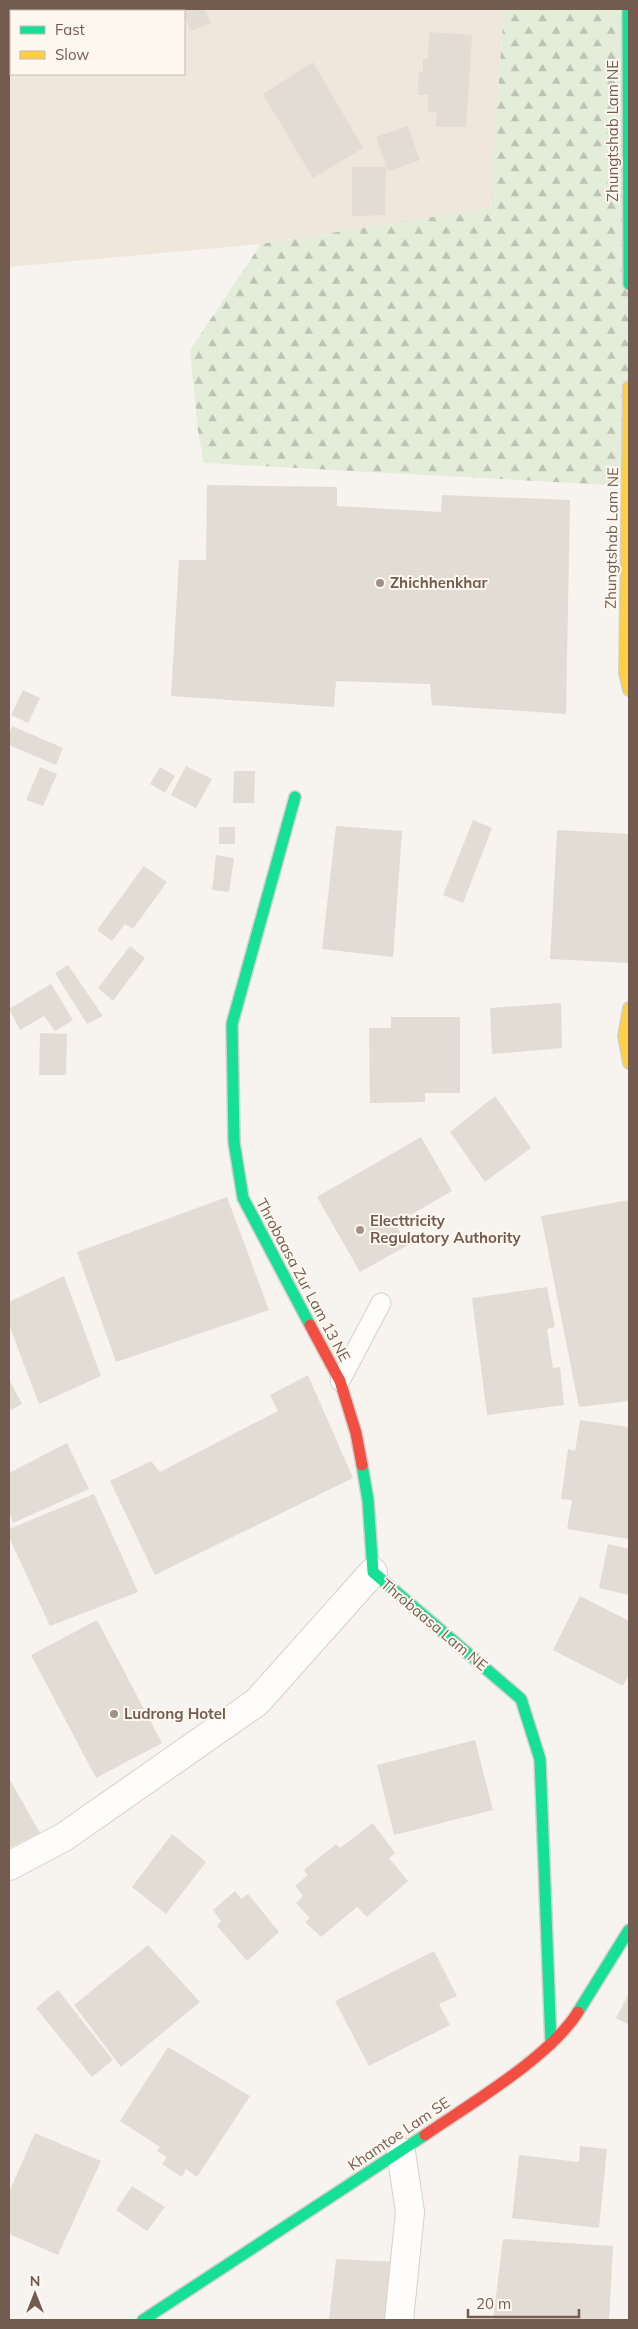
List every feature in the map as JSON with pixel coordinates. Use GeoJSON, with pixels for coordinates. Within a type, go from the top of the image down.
{"type":"FeatureCollection","features":[{"type":"Feature","properties":{"kind":"street","name":"Zhungtshab Lam NE"},"geometry":{"type":"LineString","coordinates":[[628,9],[629,284]]}},
{"type":"Feature","properties":{"kind":"street","name":"Zhungtshab Lam NE"},"geometry":{"type":"LineString","coordinates":[[629,387],[625,673],[629,690]]}},
{"type":"Feature","properties":{"kind":"street","name":"Throbaasa Zur Lam 13 NE"},"geometry":{"type":"LineString","coordinates":[[295,797],[232,1024],[234,1142],[243,1198],[340,1381],[356,1433],[368,1500],[372,1572]]}},
{"type":"Feature","properties":{"kind":"street"},"geometry":{"type":"LineString","coordinates":[[629,1008],[626,1016],[625,1051],[629,1062]]}},
{"type":"Feature","properties":{"kind":"street","name":"Throbaasa Lam NE"},"geometry":{"type":"LineString","coordinates":[[9,1866],[64,1837],[257,1702],[372,1572],[521,1699],[540,1759],[551,2044]]}},
{"type":"Feature","properties":{"kind":"street","name":"Khamtoe Lam SE"},"geometry":{"type":"LineString","coordinates":[[143,2320],[401,2152],[515,2072],[551,2044],[570,2024],[629,1930]]}},
{"type":"Feature","properties":{"kind":"street"},"geometry":{"type":"LineString","coordinates":[[399,2320],[410,2212],[401,2152]]}},
{"type":"Feature","properties":{"kind":"lane"},"geometry":{"type":"LineString","coordinates":[[340,1381],[381,1303]]}},
{"type":"Feature","properties":{"kind":"shaded area"},"geometry":{"type":"Polygon","coordinates":[[[9,9],[504,9],[490,209],[261,244],[9,267],[9,9]]]}},
{"type":"Feature","properties":{"kind":"green space"},"geometry":{"type":"Polygon","coordinates":[[[504,9],[629,9],[629,486],[204,463],[198,431],[190,350],[261,244],[490,208],[504,9]]]}},
{"type":"Feature","properties":{"kind":"building"},"geometry":{"type":"Polygon","coordinates":[[[205,9],[211,23],[191,31],[185,18],[185,10],[181,10],[205,9]]]}},
{"type":"Feature","properties":{"kind":"building"},"geometry":{"type":"Polygon","coordinates":[[[429,32],[472,35],[466,127],[436,127],[437,112],[428,112],[428,95],[418,95],[419,72],[423,72],[423,59],[428,59],[429,32]]]}},
{"type":"Feature","properties":{"kind":"building"},"geometry":{"type":"Polygon","coordinates":[[[313,62],[363,148],[313,178],[263,94],[313,62]]]}},
{"type":"Feature","properties":{"kind":"building"},"geometry":{"type":"Polygon","coordinates":[[[408,126],[420,160],[388,171],[376,137],[408,126]]]}},
{"type":"Feature","properties":{"kind":"building"},"geometry":{"type":"Polygon","coordinates":[[[352,167],[386,167],[385,215],[352,216],[352,167]]]}},
{"type":"Feature","properties":{"kind":"building"},"geometry":{"type":"Polygon","coordinates":[[[207,485],[337,487],[337,506],[441,512],[442,495],[570,500],[566,714],[432,705],[430,684],[336,681],[334,707],[171,696],[179,560],[206,560],[207,485]]]}},
{"type":"Feature","properties":{"kind":"building"},"geometry":{"type":"Polygon","coordinates":[[[23,690],[40,698],[28,723],[11,715],[23,690]]]}},
{"type":"Feature","properties":{"kind":"building"},"geometry":{"type":"Polygon","coordinates":[[[12,726],[63,748],[56,765],[9,745],[9,735],[12,726]]]}},
{"type":"Feature","properties":{"kind":"building"},"geometry":{"type":"Polygon","coordinates":[[[186,766],[212,779],[196,808],[171,795],[186,766]]]}},
{"type":"Feature","properties":{"kind":"building"},"geometry":{"type":"Polygon","coordinates":[[[40,767],[57,774],[43,806],[26,800],[40,767]]]}},
{"type":"Feature","properties":{"kind":"building"},"geometry":{"type":"Polygon","coordinates":[[[160,767],[175,776],[165,793],[150,784],[160,767]]]}},
{"type":"Feature","properties":{"kind":"building"},"geometry":{"type":"Polygon","coordinates":[[[234,771],[255,771],[254,803],[233,803],[234,771]]]}},
{"type":"Feature","properties":{"kind":"building"},"geometry":{"type":"Polygon","coordinates":[[[473,820],[492,828],[463,903],[443,895],[473,820]]]}},
{"type":"Feature","properties":{"kind":"building"},"geometry":{"type":"Polygon","coordinates":[[[336,826],[402,831],[393,957],[322,949],[336,826]]]}},
{"type":"Feature","properties":{"kind":"building"},"geometry":{"type":"Polygon","coordinates":[[[219,827],[235,827],[235,844],[219,844],[219,827]]]}},
{"type":"Feature","properties":{"kind":"building"},"geometry":{"type":"Polygon","coordinates":[[[557,830],[629,834],[629,963],[550,959],[557,830]]]}},
{"type":"Feature","properties":{"kind":"building"},"geometry":{"type":"Polygon","coordinates":[[[216,855],[234,858],[229,892],[212,890],[216,855]]]}},
{"type":"Feature","properties":{"kind":"building"},"geometry":{"type":"Polygon","coordinates":[[[144,866],[167,882],[133,929],[125,924],[112,941],[97,930],[144,866]]]}},
{"type":"Feature","properties":{"kind":"building"},"geometry":{"type":"Polygon","coordinates":[[[130,946],[145,958],[113,1001],[98,988],[130,946]]]}},
{"type":"Feature","properties":{"kind":"building"},"geometry":{"type":"Polygon","coordinates":[[[68,965],[103,1016],[87,1024],[55,973],[68,965]]]}},
{"type":"Feature","properties":{"kind":"building"},"geometry":{"type":"Polygon","coordinates":[[[51,984],[73,1020],[55,1031],[44,1016],[20,1030],[9,1009],[51,984]]]}},
{"type":"Feature","properties":{"kind":"building"},"geometry":{"type":"Polygon","coordinates":[[[561,1003],[562,1048],[492,1054],[490,1008],[561,1003]]]}},
{"type":"Feature","properties":{"kind":"building"},"geometry":{"type":"Polygon","coordinates":[[[391,1017],[460,1017],[460,1093],[425,1093],[425,1102],[370,1103],[369,1028],[391,1028],[391,1017]]]}},
{"type":"Feature","properties":{"kind":"building"},"geometry":{"type":"Polygon","coordinates":[[[40,1033],[67,1034],[66,1075],[39,1075],[40,1033]]]}},
{"type":"Feature","properties":{"kind":"building"},"geometry":{"type":"Polygon","coordinates":[[[495,1096],[531,1148],[485,1182],[450,1132],[495,1096]]]}},
{"type":"Feature","properties":{"kind":"building"},"geometry":{"type":"Polygon","coordinates":[[[421,1137],[452,1191],[395,1224],[408,1245],[360,1272],[317,1197],[421,1137]]]}},
{"type":"Feature","properties":{"kind":"building"},"geometry":{"type":"Polygon","coordinates":[[[227,1197],[269,1310],[116,1362],[77,1252],[227,1197]]]}},
{"type":"Feature","properties":{"kind":"building"},"geometry":{"type":"Polygon","coordinates":[[[629,1200],[629,1401],[579,1407],[541,1216],[629,1200]]]}},
{"type":"Feature","properties":{"kind":"building"},"geometry":{"type":"Polygon","coordinates":[[[64,1276],[101,1376],[39,1404],[9,1325],[9,1302],[64,1276]]]}},
{"type":"Feature","properties":{"kind":"building"},"geometry":{"type":"Polygon","coordinates":[[[547,1287],[555,1327],[547,1329],[553,1368],[560,1367],[564,1405],[487,1415],[472,1298],[547,1287]]]}},
{"type":"Feature","properties":{"kind":"building"},"geometry":{"type":"Polygon","coordinates":[[[308,1375],[353,1478],[155,1575],[110,1481],[151,1461],[160,1472],[278,1411],[270,1395],[308,1375]]]}},
{"type":"Feature","properties":{"kind":"building"},"geometry":{"type":"Polygon","coordinates":[[[9,1379],[22,1404],[9,1411],[9,1379]]]}},
{"type":"Feature","properties":{"kind":"building"},"geometry":{"type":"Polygon","coordinates":[[[580,1420],[629,1427],[629,1539],[567,1529],[572,1500],[561,1499],[568,1449],[575,1451],[580,1420]]]}},
{"type":"Feature","properties":{"kind":"building"},"geometry":{"type":"Polygon","coordinates":[[[67,1443],[89,1489],[13,1523],[9,1511],[9,1473],[67,1443]]]}},
{"type":"Feature","properties":{"kind":"building"},"geometry":{"type":"Polygon","coordinates":[[[94,1494],[138,1592],[50,1626],[9,1537],[9,1529],[94,1494]]]}},
{"type":"Feature","properties":{"kind":"building"},"geometry":{"type":"Polygon","coordinates":[[[608,1544],[629,1549],[629,1595],[599,1588],[608,1544]]]}},
{"type":"Feature","properties":{"kind":"building"},"geometry":{"type":"Polygon","coordinates":[[[580,1596],[629,1621],[629,1674],[623,1686],[553,1650],[580,1596]]]}},
{"type":"Feature","properties":{"kind":"building"},"geometry":{"type":"Polygon","coordinates":[[[97,1620],[162,1743],[96,1778],[31,1655],[97,1620]]]}},
{"type":"Feature","properties":{"kind":"building"},"geometry":{"type":"Polygon","coordinates":[[[475,1740],[493,1810],[394,1835],[377,1765],[475,1740]]]}},
{"type":"Feature","properties":{"kind":"building"},"geometry":{"type":"Polygon","coordinates":[[[9,1778],[40,1833],[9,1848],[9,1778]]]}},
{"type":"Feature","properties":{"kind":"building"},"geometry":{"type":"Polygon","coordinates":[[[373,1823],[395,1853],[389,1858],[408,1881],[367,1917],[357,1907],[321,1937],[305,1922],[310,1918],[296,1903],[303,1896],[295,1886],[308,1875],[304,1870],[336,1844],[340,1848],[373,1823]]]}},
{"type":"Feature","properties":{"kind":"building"},"geometry":{"type":"Polygon","coordinates":[[[172,1834],[206,1862],[166,1914],[132,1887],[172,1834]]]}},
{"type":"Feature","properties":{"kind":"building"},"geometry":{"type":"Polygon","coordinates":[[[235,1891],[241,1899],[248,1894],[279,1932],[247,1961],[217,1926],[221,1921],[213,1910],[235,1891]]]}},
{"type":"Feature","properties":{"kind":"building"},"geometry":{"type":"Polygon","coordinates":[[[148,1945],[200,2002],[121,2067],[74,2005],[148,1945]]]}},
{"type":"Feature","properties":{"kind":"building"},"geometry":{"type":"Polygon","coordinates":[[[434,1951],[457,1996],[439,2004],[450,2025],[369,2066],[335,2001],[434,1951]]]}},
{"type":"Feature","properties":{"kind":"building"},"geometry":{"type":"Polygon","coordinates":[[[58,1990],[113,2060],[92,2077],[36,2008],[58,1990]]]}},
{"type":"Feature","properties":{"kind":"building"},"geometry":{"type":"Polygon","coordinates":[[[629,1993],[629,2025],[616,2018],[629,1993]]]}},
{"type":"Feature","properties":{"kind":"building"},"geometry":{"type":"Polygon","coordinates":[[[168,2047],[250,2096],[197,2177],[186,2169],[182,2177],[162,2164],[167,2157],[157,2151],[160,2147],[120,2121],[168,2047]]]}},
{"type":"Feature","properties":{"kind":"building"},"geometry":{"type":"Polygon","coordinates":[[[35,2133],[101,2161],[58,2255],[9,2234],[9,2192],[35,2133]]]}},
{"type":"Feature","properties":{"kind":"building"},"geometry":{"type":"Polygon","coordinates":[[[580,2146],[607,2149],[599,2228],[512,2218],[519,2155],[579,2162],[580,2146]]]}},
{"type":"Feature","properties":{"kind":"building"},"geometry":{"type":"Polygon","coordinates":[[[132,2186],[165,2207],[147,2231],[116,2210],[132,2186]]]}},
{"type":"Feature","properties":{"kind":"building"},"geometry":{"type":"Polygon","coordinates":[[[503,2239],[613,2246],[609,2320],[493,2320],[503,2239]]]}},
{"type":"Feature","properties":{"kind":"building"},"geometry":{"type":"Polygon","coordinates":[[[336,2259],[397,2262],[390,2320],[329,2320],[336,2259]]]}},
{"type":"Feature","properties":{"kind":"traffic: fast"},"geometry":{"type":"LineString","coordinates":[[628,9],[629,284]]}},
{"type":"Feature","properties":{"kind":"traffic: fast"},"geometry":{"type":"LineString","coordinates":[[295,797],[232,1024],[234,1142],[243,1198],[310,1325]]}},
{"type":"Feature","properties":{"kind":"traffic: fast"},"geometry":{"type":"LineString","coordinates":[[362,1465],[368,1500],[373,1572],[521,1699],[540,1759],[551,2044]]}},
{"type":"Feature","properties":{"kind":"traffic: fast"},"geometry":{"type":"LineString","coordinates":[[578,2012],[629,1930]]}},
{"type":"Feature","properties":{"kind":"traffic: fast"},"geometry":{"type":"LineString","coordinates":[[143,2320],[425,2135]]}},
{"type":"Feature","properties":{"kind":"traffic: slow"},"geometry":{"type":"LineString","coordinates":[[629,387],[625,673],[629,690]]}},
{"type":"Feature","properties":{"kind":"traffic: slow"},"geometry":{"type":"LineString","coordinates":[[629,1008],[624,1036],[629,1063]]}},
{"type":"Feature","properties":{"kind":"traffic: jam"},"geometry":{"type":"LineString","coordinates":[[310,1325],[340,1381],[356,1433],[362,1465]]}},
{"type":"Feature","properties":{"kind":"traffic: jam"},"geometry":{"type":"LineString","coordinates":[[425,2135],[529,2063],[549,2046],[578,2012]]}},
{"type":"Feature","properties":{"kind":"place","name":"Zhichhenkhar"},"geometry":{"type":"Point","coordinates":[380,583]}},
{"type":"Feature","properties":{"kind":"place","name":"Electtricity Regulatory Authority"},"geometry":{"type":"Point","coordinates":[360,1230]}},
{"type":"Feature","properties":{"kind":"place","name":"Ludrong Hotel"},"geometry":{"type":"Point","coordinates":[114,1714]}}]}
